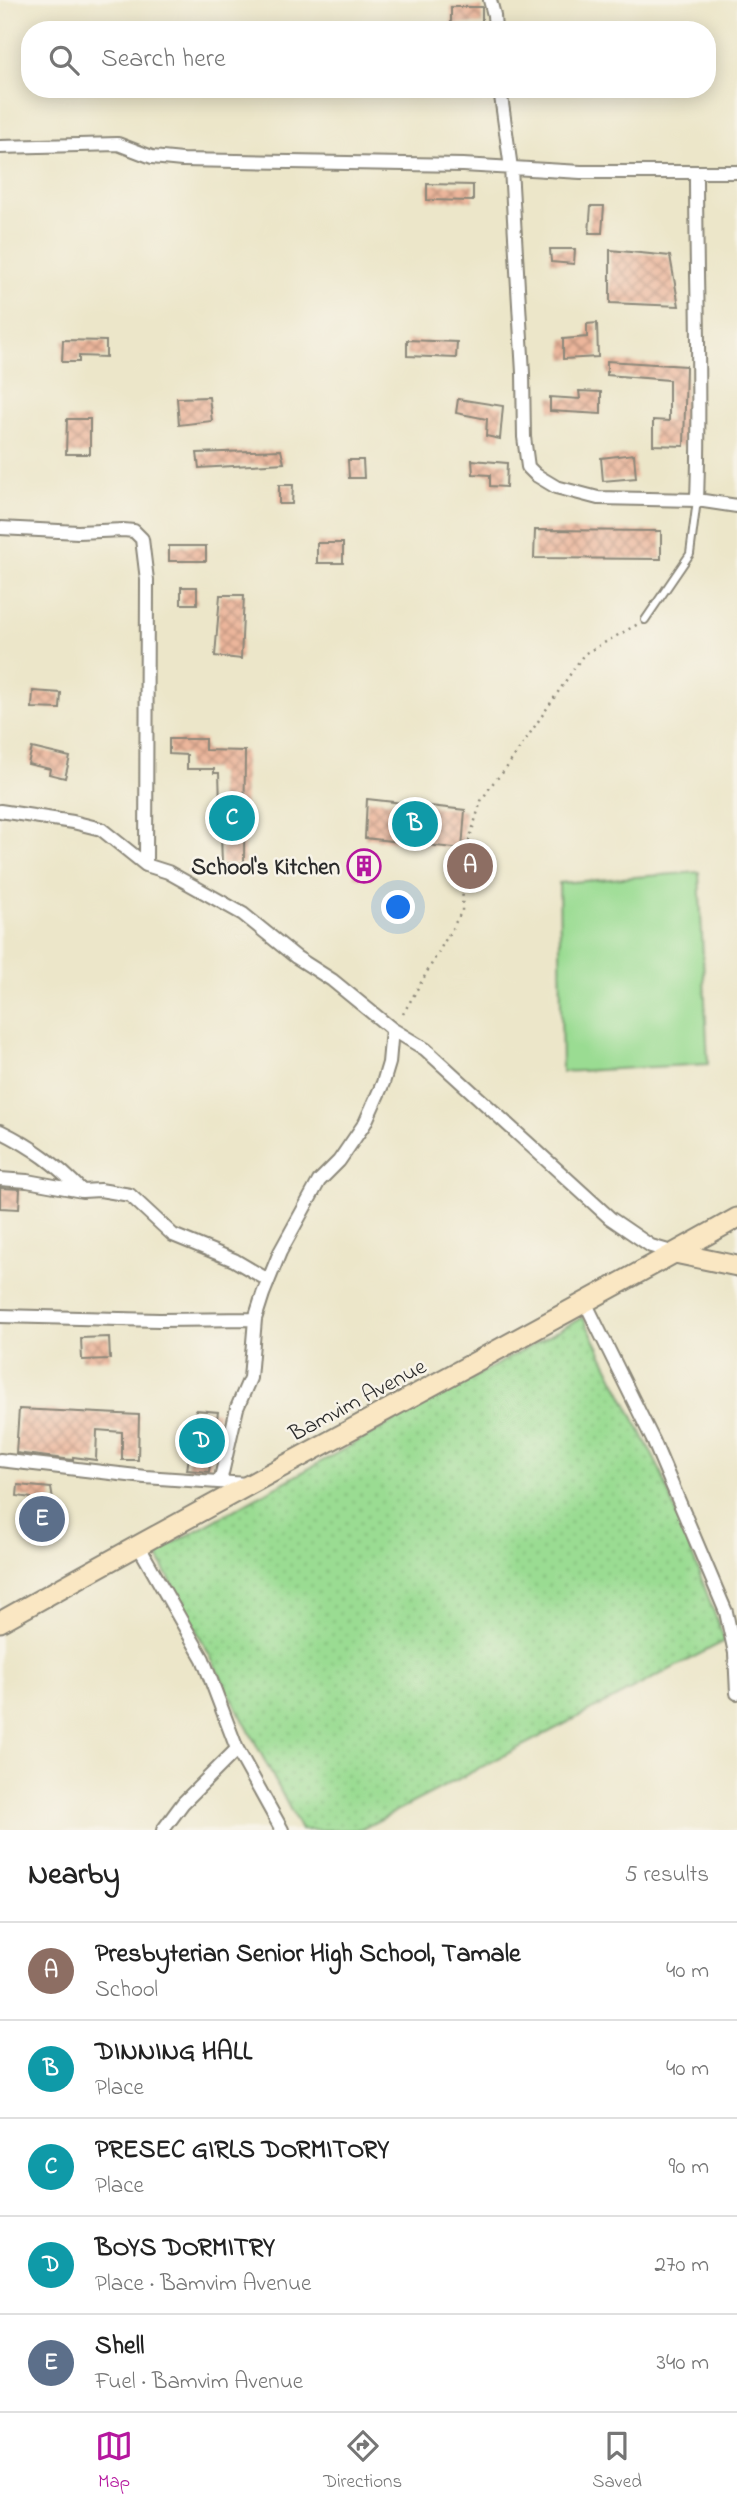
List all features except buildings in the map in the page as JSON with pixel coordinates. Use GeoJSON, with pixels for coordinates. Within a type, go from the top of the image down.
{"type":"FeatureCollection","features":[{"type":"Feature","properties":{"kind":"street"},"geometry":{"type":"LineString","coordinates":[[490,0],[495,21]]}},
{"type":"Feature","properties":{"kind":"street"},"geometry":{"type":"LineString","coordinates":[[501,98],[511,168],[524,437],[528,467],[556,487],[598,498],[697,500],[737,506]]}},
{"type":"Feature","properties":{"kind":"street"},"geometry":{"type":"LineString","coordinates":[[0,147],[118,144],[160,159],[581,172],[737,172]]}},
{"type":"Feature","properties":{"kind":"street"},"geometry":{"type":"LineString","coordinates":[[696,172],[696,304],[700,402],[697,500]]}},
{"type":"Feature","properties":{"kind":"street"},"geometry":{"type":"LineString","coordinates":[[0,528],[78,532],[123,530],[134,531],[142,539],[147,580],[146,864]]}},
{"type":"Feature","properties":{"kind":"street"},"geometry":{"type":"LineString","coordinates":[[0,811],[101,829],[146,864],[168,872],[243,915],[296,957],[332,980],[392,1029],[425,1049],[610,1218],[651,1246],[737,1266]]}},
{"type":"Feature","properties":{"kind":"street"},"geometry":{"type":"LineString","coordinates":[[220,1482],[237,1408],[250,1378],[255,1319],[268,1280],[280,1252],[320,1181],[339,1161],[365,1123],[389,1063],[392,1029]]}},
{"type":"Feature","properties":{"kind":"street"},"geometry":{"type":"LineString","coordinates":[[0,1131],[59,1167],[82,1191]]}},
{"type":"Feature","properties":{"kind":"street"},"geometry":{"type":"LineString","coordinates":[[0,1180],[27,1181],[82,1191],[100,1190],[130,1195],[173,1235],[217,1252],[268,1280]]}},
{"type":"Feature","properties":{"kind":"street","name":"Bamvim Avenue"},"geometry":{"type":"LineString","coordinates":[[0,1622],[737,1218]]}},
{"type":"Feature","properties":{"kind":"street"},"geometry":{"type":"LineString","coordinates":[[585,1302],[653,1440],[726,1612],[734,1653],[737,1693]]}},
{"type":"Feature","properties":{"kind":"street"},"geometry":{"type":"LineString","coordinates":[[0,1315],[146,1320],[255,1319]]}},
{"type":"Feature","properties":{"kind":"street"},"geometry":{"type":"LineString","coordinates":[[0,1460],[145,1478],[251,1484]]}},
{"type":"Feature","properties":{"kind":"street"},"geometry":{"type":"LineString","coordinates":[[138,1545],[203,1659],[237,1749],[282,1830]]}},
{"type":"Feature","properties":{"kind":"street"},"geometry":{"type":"LineString","coordinates":[[163,1830],[190,1795],[237,1749]]}},
{"type":"Feature","properties":{"kind":"lane"},"geometry":{"type":"LineString","coordinates":[[645,620],[690,554],[697,500]]}},
{"type":"Feature","properties":{"kind":"path"},"geometry":{"type":"LineString","coordinates":[[403,1014],[461,911],[464,857],[481,802],[584,654],[645,620]]}},
{"type":"Feature","properties":{"kind":"green space"},"geometry":{"type":"Polygon","coordinates":[[[699,872],[708,1064],[562,1072],[559,883],[699,872]]]}},
{"type":"Feature","properties":{"kind":"green space"},"geometry":{"type":"Polygon","coordinates":[[[583,1317],[660,1470],[725,1641],[360,1830],[301,1830],[156,1553],[583,1317]]]}},
{"type":"Feature","properties":{"kind":"place","name":"PRESEC GIRLS DORMITORY"},"geometry":{"type":"Point","coordinates":[232,818]}},
{"type":"Feature","properties":{"kind":"place","name":"DINNING HALL"},"geometry":{"type":"Point","coordinates":[415,824]}},
{"type":"Feature","properties":{"kind":"place","name":"School's Kitchen"},"geometry":{"type":"Point","coordinates":[364,866]}},
{"type":"Feature","properties":{"kind":"place","name":"Presbyterian Senior High School, Tamale"},"geometry":{"type":"Point","coordinates":[470,866]}},
{"type":"Feature","properties":{"kind":"place","name":"BOYS DORMITRY"},"geometry":{"type":"Point","coordinates":[202,1441]}},
{"type":"Feature","properties":{"kind":"place","name":"Shell"},"geometry":{"type":"Point","coordinates":[42,1519]}}]}
